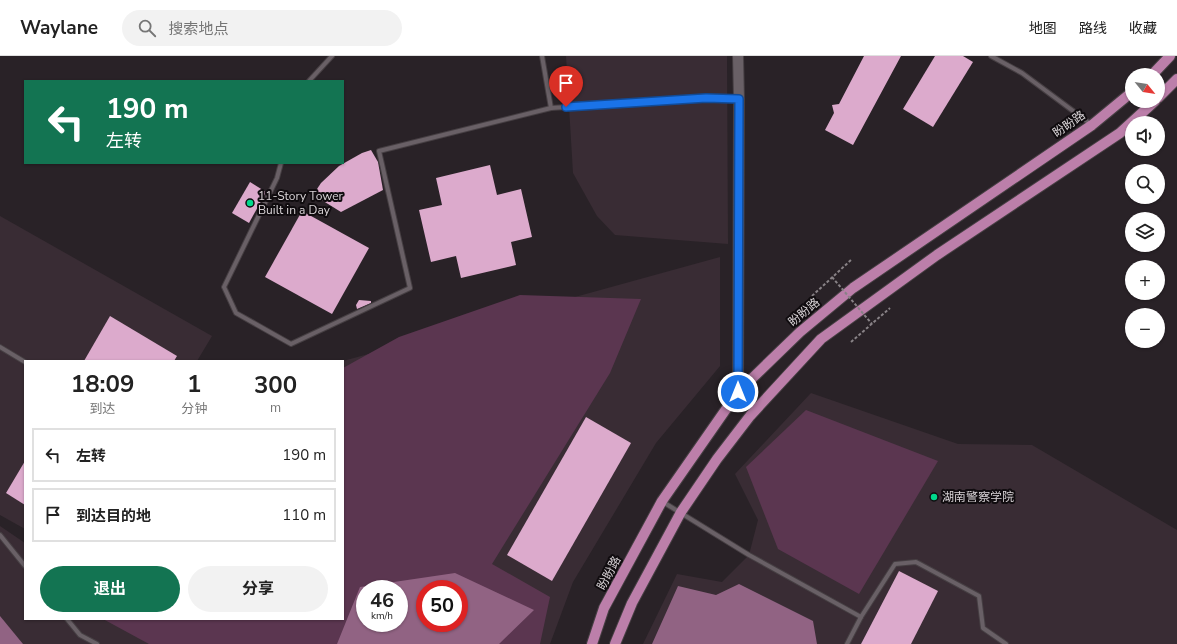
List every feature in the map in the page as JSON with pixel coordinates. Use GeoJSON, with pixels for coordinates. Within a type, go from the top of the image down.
{"type":"FeatureCollection","features":[{"type":"Feature","properties":{"kind":"main road"},"geometry":{"type":"LineString","coordinates":[[738,56],[738,392]]}},
{"type":"Feature","properties":{"kind":"main road"},"geometry":{"type":"LineString","coordinates":[[1159,68],[1170,56]]}},
{"type":"Feature","properties":{"kind":"main road"},"geometry":{"type":"LineString","coordinates":[[1165,91],[1177,79]]}},
{"type":"Feature","properties":{"kind":"main road","name":"盼盼路"},"geometry":{"type":"LineString","coordinates":[[592,644],[604,608],[662,501],[738,392],[800,332],[853,288],[1092,125],[1125,98]]}},
{"type":"Feature","properties":{"kind":"main road"},"geometry":{"type":"LineString","coordinates":[[615,644],[632,603],[681,512],[750,416],[821,339],[937,255],[1120,133],[1147,108]]}},
{"type":"Feature","properties":{"kind":"lane"},"geometry":{"type":"LineString","coordinates":[[310,80],[332,56]]}},
{"type":"Feature","properties":{"kind":"lane"},"geometry":{"type":"LineString","coordinates":[[542,56],[551,108]]}},
{"type":"Feature","properties":{"kind":"lane"},"geometry":{"type":"LineString","coordinates":[[991,56],[1022,73],[1092,125]]}},
{"type":"Feature","properties":{"kind":"lane"},"geometry":{"type":"LineString","coordinates":[[281,164],[277,178],[224,287],[236,314],[291,344],[410,288],[379,151],[551,108],[706,98],[739,99]]}},
{"type":"Feature","properties":{"kind":"lane"},"geometry":{"type":"LineString","coordinates":[[0,347],[24,361]]}},
{"type":"Feature","properties":{"kind":"lane"},"geometry":{"type":"LineString","coordinates":[[662,501],[749,555],[861,617]]}},
{"type":"Feature","properties":{"kind":"lane"},"geometry":{"type":"LineString","coordinates":[[0,535],[24,565]]}},
{"type":"Feature","properties":{"kind":"lane"},"geometry":{"type":"LineString","coordinates":[[847,644],[861,617],[895,564],[916,562],[979,596],[984,628],[1006,644]]}},
{"type":"Feature","properties":{"kind":"lane"},"geometry":{"type":"LineString","coordinates":[[68,620],[80,635],[97,644]]}},
{"type":"Feature","properties":{"kind":"path"},"geometry":{"type":"LineString","coordinates":[[812,296],[851,260]]}},
{"type":"Feature","properties":{"kind":"path"},"geometry":{"type":"LineString","coordinates":[[832,277],[872,324]]}},
{"type":"Feature","properties":{"kind":"path"},"geometry":{"type":"LineString","coordinates":[[851,342],[890,308]]}},
{"type":"Feature","properties":{"kind":"shaded area"},"geometry":{"type":"Polygon","coordinates":[[[566,56],[727,56],[728,244],[615,235],[597,216],[573,173],[566,56]]]}},
{"type":"Feature","properties":{"kind":"shaded area"},"geometry":{"type":"Polygon","coordinates":[[[0,216],[212,336],[198,360],[24,360],[24,528],[0,515],[0,216]]]}},
{"type":"Feature","properties":{"kind":"shaded area"},"geometry":{"type":"Polygon","coordinates":[[[720,257],[720,366],[656,443],[573,582],[550,644],[0,644],[0,526],[24,542],[24,620],[344,620],[344,361],[720,257]]]}},
{"type":"Feature","properties":{"kind":"shaded area"},"geometry":{"type":"Polygon","coordinates":[[[520,295],[641,299],[610,373],[492,564],[550,597],[540,644],[149,644],[105,620],[344,620],[344,367],[399,337],[520,295]]]}},
{"type":"Feature","properties":{"kind":"shaded area","name":"湖南警察学院"},"geometry":{"type":"Polygon","coordinates":[[[811,393],[958,444],[1032,445],[1177,530],[1177,644],[643,644],[677,574],[722,582],[749,555],[758,520],[735,474],[811,393]]]}},
{"type":"Feature","properties":{"kind":"shaded area"},"geometry":{"type":"Polygon","coordinates":[[[806,410],[938,461],[859,594],[778,549],[746,467],[806,410]]]}},
{"type":"Feature","properties":{"kind":"shaded area"},"geometry":{"type":"Polygon","coordinates":[[[455,573],[534,610],[499,644],[337,644],[356,597],[356,632],[408,632],[408,580],[455,573]]]}},
{"type":"Feature","properties":{"kind":"shaded area"},"geometry":{"type":"Polygon","coordinates":[[[739,584],[813,621],[817,644],[652,644],[678,586],[716,595],[739,584]]]}},
{"type":"Feature","properties":{"kind":"shaded area"},"geometry":{"type":"Polygon","coordinates":[[[0,616],[23,644],[0,644],[0,616]]]}},
{"type":"Feature","properties":{"kind":"building"},"geometry":{"type":"Polygon","coordinates":[[[864,56],[901,56],[853,145],[825,130],[834,113],[832,105],[839,104],[864,56]]]}},
{"type":"Feature","properties":{"kind":"building"},"geometry":{"type":"Polygon","coordinates":[[[935,56],[963,56],[973,62],[933,127],[903,109],[935,56]]]}},
{"type":"Feature","properties":{"kind":"building"},"geometry":{"type":"Polygon","coordinates":[[[371,150],[378,162],[383,190],[341,212],[320,199],[315,192],[321,183],[339,166],[362,153],[371,150]]]}},
{"type":"Feature","properties":{"kind":"building"},"geometry":{"type":"Polygon","coordinates":[[[490,165],[497,195],[521,189],[532,237],[511,242],[516,265],[461,278],[456,256],[431,262],[419,210],[442,205],[436,178],[490,165]]]}},
{"type":"Feature","properties":{"kind":"building","name":"11-Story Tower Built in a Day"},"geometry":{"type":"Polygon","coordinates":[[[250,182],[266,192],[249,223],[232,213],[250,182]]]}},
{"type":"Feature","properties":{"kind":"building"},"geometry":{"type":"Polygon","coordinates":[[[302,211],[369,248],[332,314],[265,277],[302,211]]]}},
{"type":"Feature","properties":{"kind":"building"},"geometry":{"type":"Polygon","coordinates":[[[359,300],[371,301],[371,303],[357,309],[356,305],[359,300]]]}},
{"type":"Feature","properties":{"kind":"building"},"geometry":{"type":"Polygon","coordinates":[[[110,316],[177,356],[175,360],[85,360],[110,316]]]}},
{"type":"Feature","properties":{"kind":"building"},"geometry":{"type":"Polygon","coordinates":[[[586,417],[631,443],[552,581],[507,555],[586,417]]]}},
{"type":"Feature","properties":{"kind":"building"},"geometry":{"type":"Polygon","coordinates":[[[24,463],[24,504],[6,493],[24,463]]]}},
{"type":"Feature","properties":{"kind":"building"},"geometry":{"type":"Polygon","coordinates":[[[899,571],[938,591],[911,644],[861,644],[899,571]]]}},
{"type":"Feature","properties":{"kind":"place","name":"11-Story Tower Built in a Day"},"geometry":{"type":"Point","coordinates":[250,203]}},
{"type":"Feature","properties":{"kind":"place","name":"湖南警察学院"},"geometry":{"type":"Point","coordinates":[934,497]}},
{"type":"Feature","properties":{"kind":"route"},"geometry":{"type":"LineString","coordinates":[[566,107],[706,98],[739,99],[738,392]]}}]}
